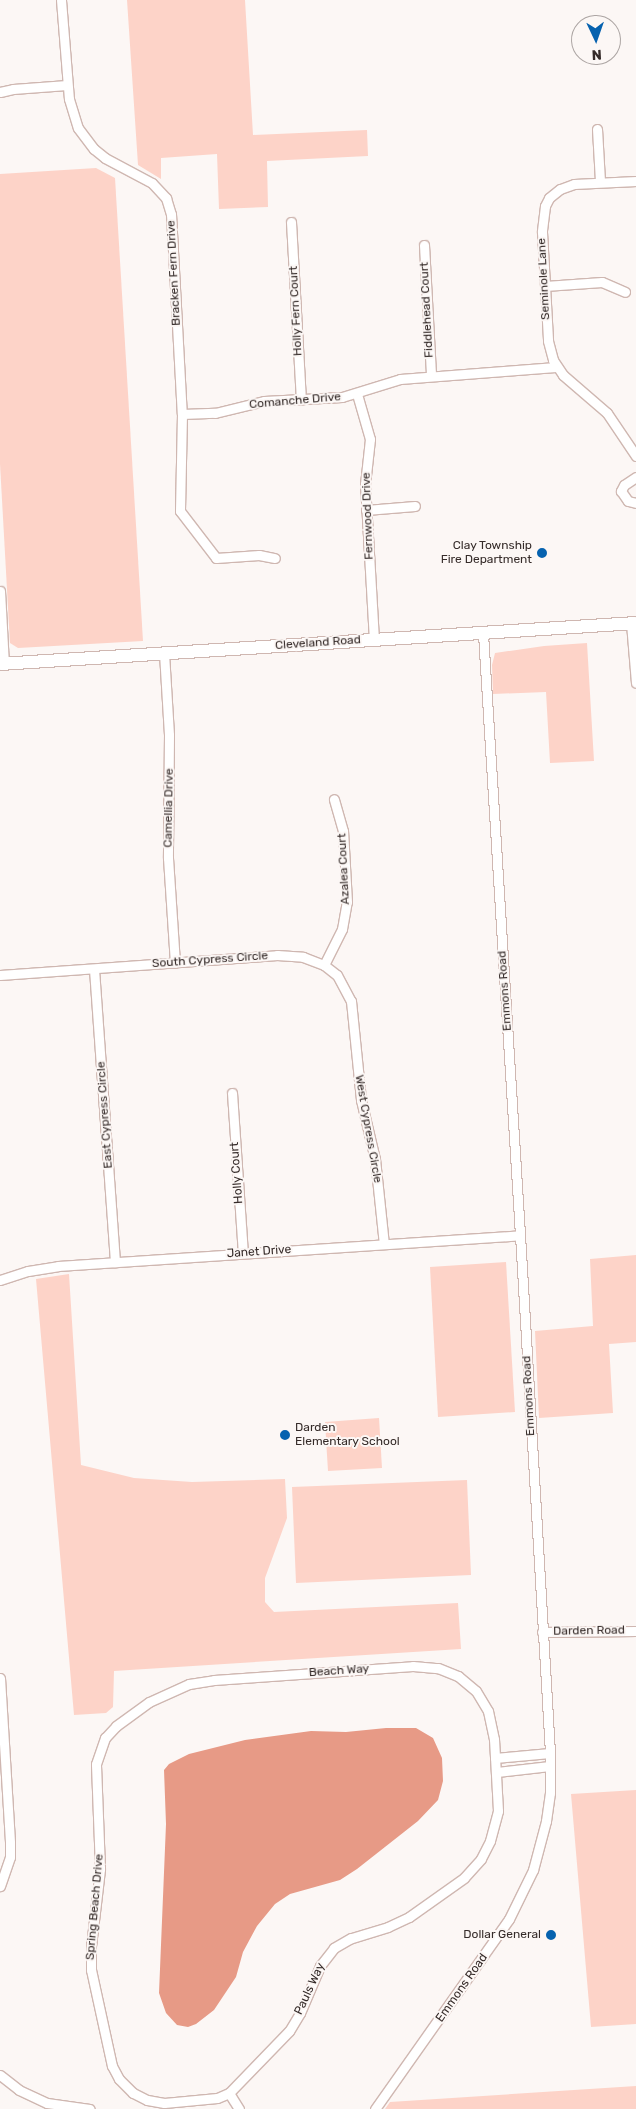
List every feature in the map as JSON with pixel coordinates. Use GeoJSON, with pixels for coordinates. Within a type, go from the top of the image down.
{"type":"FeatureCollection","features":[{"type":"Feature","properties":{"kind":"main road","name":"Cleveland Road"},"geometry":{"type":"LineString","coordinates":[[2,664],[633,623]]}},
{"type":"Feature","properties":{"kind":"street","name":"Bracken Fern Drive"},"geometry":{"type":"LineString","coordinates":[[61,0],[67,85],[73,118],[84,138],[105,158],[152,183],[166,198],[169,207],[172,222],[182,414],[180,511],[216,558],[259,555],[275,558]]}},
{"type":"Feature","properties":{"kind":"street"},"geometry":{"type":"LineString","coordinates":[[0,92],[12,89],[67,85]]}},
{"type":"Feature","properties":{"kind":"street"},"geometry":{"type":"LineString","coordinates":[[597,129],[600,181],[636,181]]}},
{"type":"Feature","properties":{"kind":"street","name":"Seminole Lane"},"geometry":{"type":"LineString","coordinates":[[556,367],[548,341],[542,221],[545,206],[554,193],[566,186],[600,181]]}},
{"type":"Feature","properties":{"kind":"street","name":"Holly Fern Court"},"geometry":{"type":"LineString","coordinates":[[291,222],[301,400]]}},
{"type":"Feature","properties":{"kind":"street","name":"Fiddlehead Court"},"geometry":{"type":"LineString","coordinates":[[424,245],[431,376]]}},
{"type":"Feature","properties":{"kind":"street"},"geometry":{"type":"LineString","coordinates":[[545,286],[602,282],[625,292]]}},
{"type":"Feature","properties":{"kind":"street"},"geometry":{"type":"LineString","coordinates":[[556,367],[607,412],[636,456]]}},
{"type":"Feature","properties":{"kind":"street","name":"Comanche Drive"},"geometry":{"type":"LineString","coordinates":[[182,414],[215,413],[264,401],[301,400],[357,394],[400,379],[556,367]]}},
{"type":"Feature","properties":{"kind":"street","name":"Fernwood Drive"},"geometry":{"type":"LineString","coordinates":[[357,394],[370,439],[365,475],[374,640]]}},
{"type":"Feature","properties":{"kind":"street"},"geometry":{"type":"LineString","coordinates":[[636,476],[624,485],[621,491],[628,501],[636,503]]}},
{"type":"Feature","properties":{"kind":"street"},"geometry":{"type":"LineString","coordinates":[[366,510],[415,506]]}},
{"type":"Feature","properties":{"kind":"street"},"geometry":{"type":"LineString","coordinates":[[0,590],[2,664]]}},
{"type":"Feature","properties":{"kind":"street"},"geometry":{"type":"LineString","coordinates":[[633,623],[636,683]]}},
{"type":"Feature","properties":{"kind":"street","name":"Emmons Road"},"geometry":{"type":"LineString","coordinates":[[375,2109],[504,1927],[521,1897],[533,1870],[546,1820],[550,1766],[483,633]]}},
{"type":"Feature","properties":{"kind":"street","name":"Camellia Drive"},"geometry":{"type":"LineString","coordinates":[[164,653],[169,735],[168,858],[175,963]]}},
{"type":"Feature","properties":{"kind":"street","name":"Azalea Court"},"geometry":{"type":"LineString","coordinates":[[324,965],[342,929],[347,902],[343,831],[334,800]]}},
{"type":"Feature","properties":{"kind":"street","name":"South Cypress Circle"},"geometry":{"type":"LineString","coordinates":[[0,975],[285,955],[303,956],[324,965]]}},
{"type":"Feature","properties":{"kind":"street","name":"West Cypress Circle"},"geometry":{"type":"LineString","coordinates":[[324,965],[342,982],[352,1007],[358,1074],[375,1159],[384,1244]]}},
{"type":"Feature","properties":{"kind":"street","name":"East Cypress Circle"},"geometry":{"type":"LineString","coordinates":[[94,969],[115,1262]]}},
{"type":"Feature","properties":{"kind":"street","name":"Holly Court"},"geometry":{"type":"LineString","coordinates":[[232,1092],[243,1253]]}},
{"type":"Feature","properties":{"kind":"street","name":"Janet Drive"},"geometry":{"type":"LineString","coordinates":[[0,1280],[41,1268],[520,1235]]}},
{"type":"Feature","properties":{"kind":"street","name":"Darden Road"},"geometry":{"type":"LineString","coordinates":[[542,1632],[636,1631]]}},
{"type":"Feature","properties":{"kind":"street","name":"Beach Way"},"geometry":{"type":"LineString","coordinates":[[131,1714],[162,1694],[202,1681],[427,1667],[448,1671],[458,1676],[476,1691],[491,1719],[497,1772]]}},
{"type":"Feature","properties":{"kind":"street"},"geometry":{"type":"LineString","coordinates":[[0,1678],[2,1758],[10,1843],[10,1856],[0,1886]]}},
{"type":"Feature","properties":{"kind":"street","name":"Spring Beach Drive"},"geometry":{"type":"LineString","coordinates":[[131,1714],[105,1738],[98,1752],[95,1769],[100,1869],[91,1946],[91,1970],[108,2051],[119,2079],[133,2093],[156,2102],[216,2098],[229,2093]]}},
{"type":"Feature","properties":{"kind":"street"},"geometry":{"type":"LineString","coordinates":[[496,1758],[550,1753]]}},
{"type":"Feature","properties":{"kind":"street"},"geometry":{"type":"LineString","coordinates":[[497,1772],[550,1766]]}},
{"type":"Feature","properties":{"kind":"street","name":"Pauls Way"},"geometry":{"type":"LineString","coordinates":[[229,2093],[289,2031],[302,2008],[320,1966],[334,1948],[351,1938],[401,1921],[456,1884],[475,1868],[484,1853],[496,1824],[497,1772]]}},
{"type":"Feature","properties":{"kind":"street"},"geometry":{"type":"LineString","coordinates":[[0,2075],[19,2090],[47,2103],[90,2109]]}},
{"type":"Feature","properties":{"kind":"street"},"geometry":{"type":"LineString","coordinates":[[229,2093],[239,2109]]}},
{"type":"Feature","properties":{"kind":"shaded area"},"geometry":{"type":"Polygon","coordinates":[[[127,0],[245,0],[253,135],[367,130],[368,156],[267,161],[268,207],[219,209],[217,154],[161,158],[161,179],[138,165],[127,0]]]}},
{"type":"Feature","properties":{"kind":"shaded area"},"geometry":{"type":"Polygon","coordinates":[[[96,168],[115,178],[143,641],[18,648],[10,643],[0,464],[0,174],[96,168]]]}},
{"type":"Feature","properties":{"kind":"shaded area"},"geometry":{"type":"Polygon","coordinates":[[[587,643],[594,761],[550,763],[546,692],[493,694],[492,665],[495,653],[544,646],[587,643]]]}},
{"type":"Feature","properties":{"kind":"shaded area"},"geometry":{"type":"Polygon","coordinates":[[[636,1255],[636,1342],[609,1344],[613,1413],[539,1418],[535,1331],[593,1326],[590,1259],[636,1255]]]}},
{"type":"Feature","properties":{"kind":"shaded area"},"geometry":{"type":"Polygon","coordinates":[[[506,1262],[515,1412],[438,1417],[430,1267],[506,1262]]]}},
{"type":"Feature","properties":{"kind":"shaded area"},"geometry":{"type":"Polygon","coordinates":[[[69,1274],[81,1465],[134,1478],[192,1482],[285,1479],[287,1518],[265,1578],[265,1602],[274,1612],[458,1603],[461,1649],[114,1671],[113,1707],[106,1713],[74,1715],[36,1279],[69,1274]]]}},
{"type":"Feature","properties":{"kind":"shaded area"},"geometry":{"type":"Polygon","coordinates":[[[379,1418],[382,1468],[328,1471],[325,1422],[379,1418]]]}},
{"type":"Feature","properties":{"kind":"shaded area"},"geometry":{"type":"Polygon","coordinates":[[[467,1480],[471,1575],[296,1583],[292,1487],[467,1480]]]}},
{"type":"Feature","properties":{"kind":"shaded area"},"geometry":{"type":"Polygon","coordinates":[[[386,1728],[416,1728],[433,1738],[442,1758],[443,1781],[438,1800],[418,1821],[340,1880],[290,1894],[275,1904],[257,1926],[243,1952],[236,1977],[214,2010],[196,2024],[188,2027],[177,2025],[166,2013],[159,1993],[166,1824],[164,1770],[169,1764],[189,1754],[245,1740],[311,1731],[346,1732],[386,1728]]]}},
{"type":"Feature","properties":{"kind":"shaded area"},"geometry":{"type":"Polygon","coordinates":[[[636,1790],[636,2024],[591,2027],[571,1794],[636,1790]]]}},
{"type":"Feature","properties":{"kind":"shaded area"},"geometry":{"type":"Polygon","coordinates":[[[636,2086],[636,2109],[385,2109],[390,2102],[636,2086]]]}},
{"type":"Feature","properties":{"kind":"place","name":"Clay Township Fire Department"},"geometry":{"type":"Point","coordinates":[542,553]}},
{"type":"Feature","properties":{"kind":"place","name":"Darden Elementary School"},"geometry":{"type":"Point","coordinates":[285,1435]}},
{"type":"Feature","properties":{"kind":"place","name":"Dollar General"},"geometry":{"type":"Point","coordinates":[551,1935]}}]}
